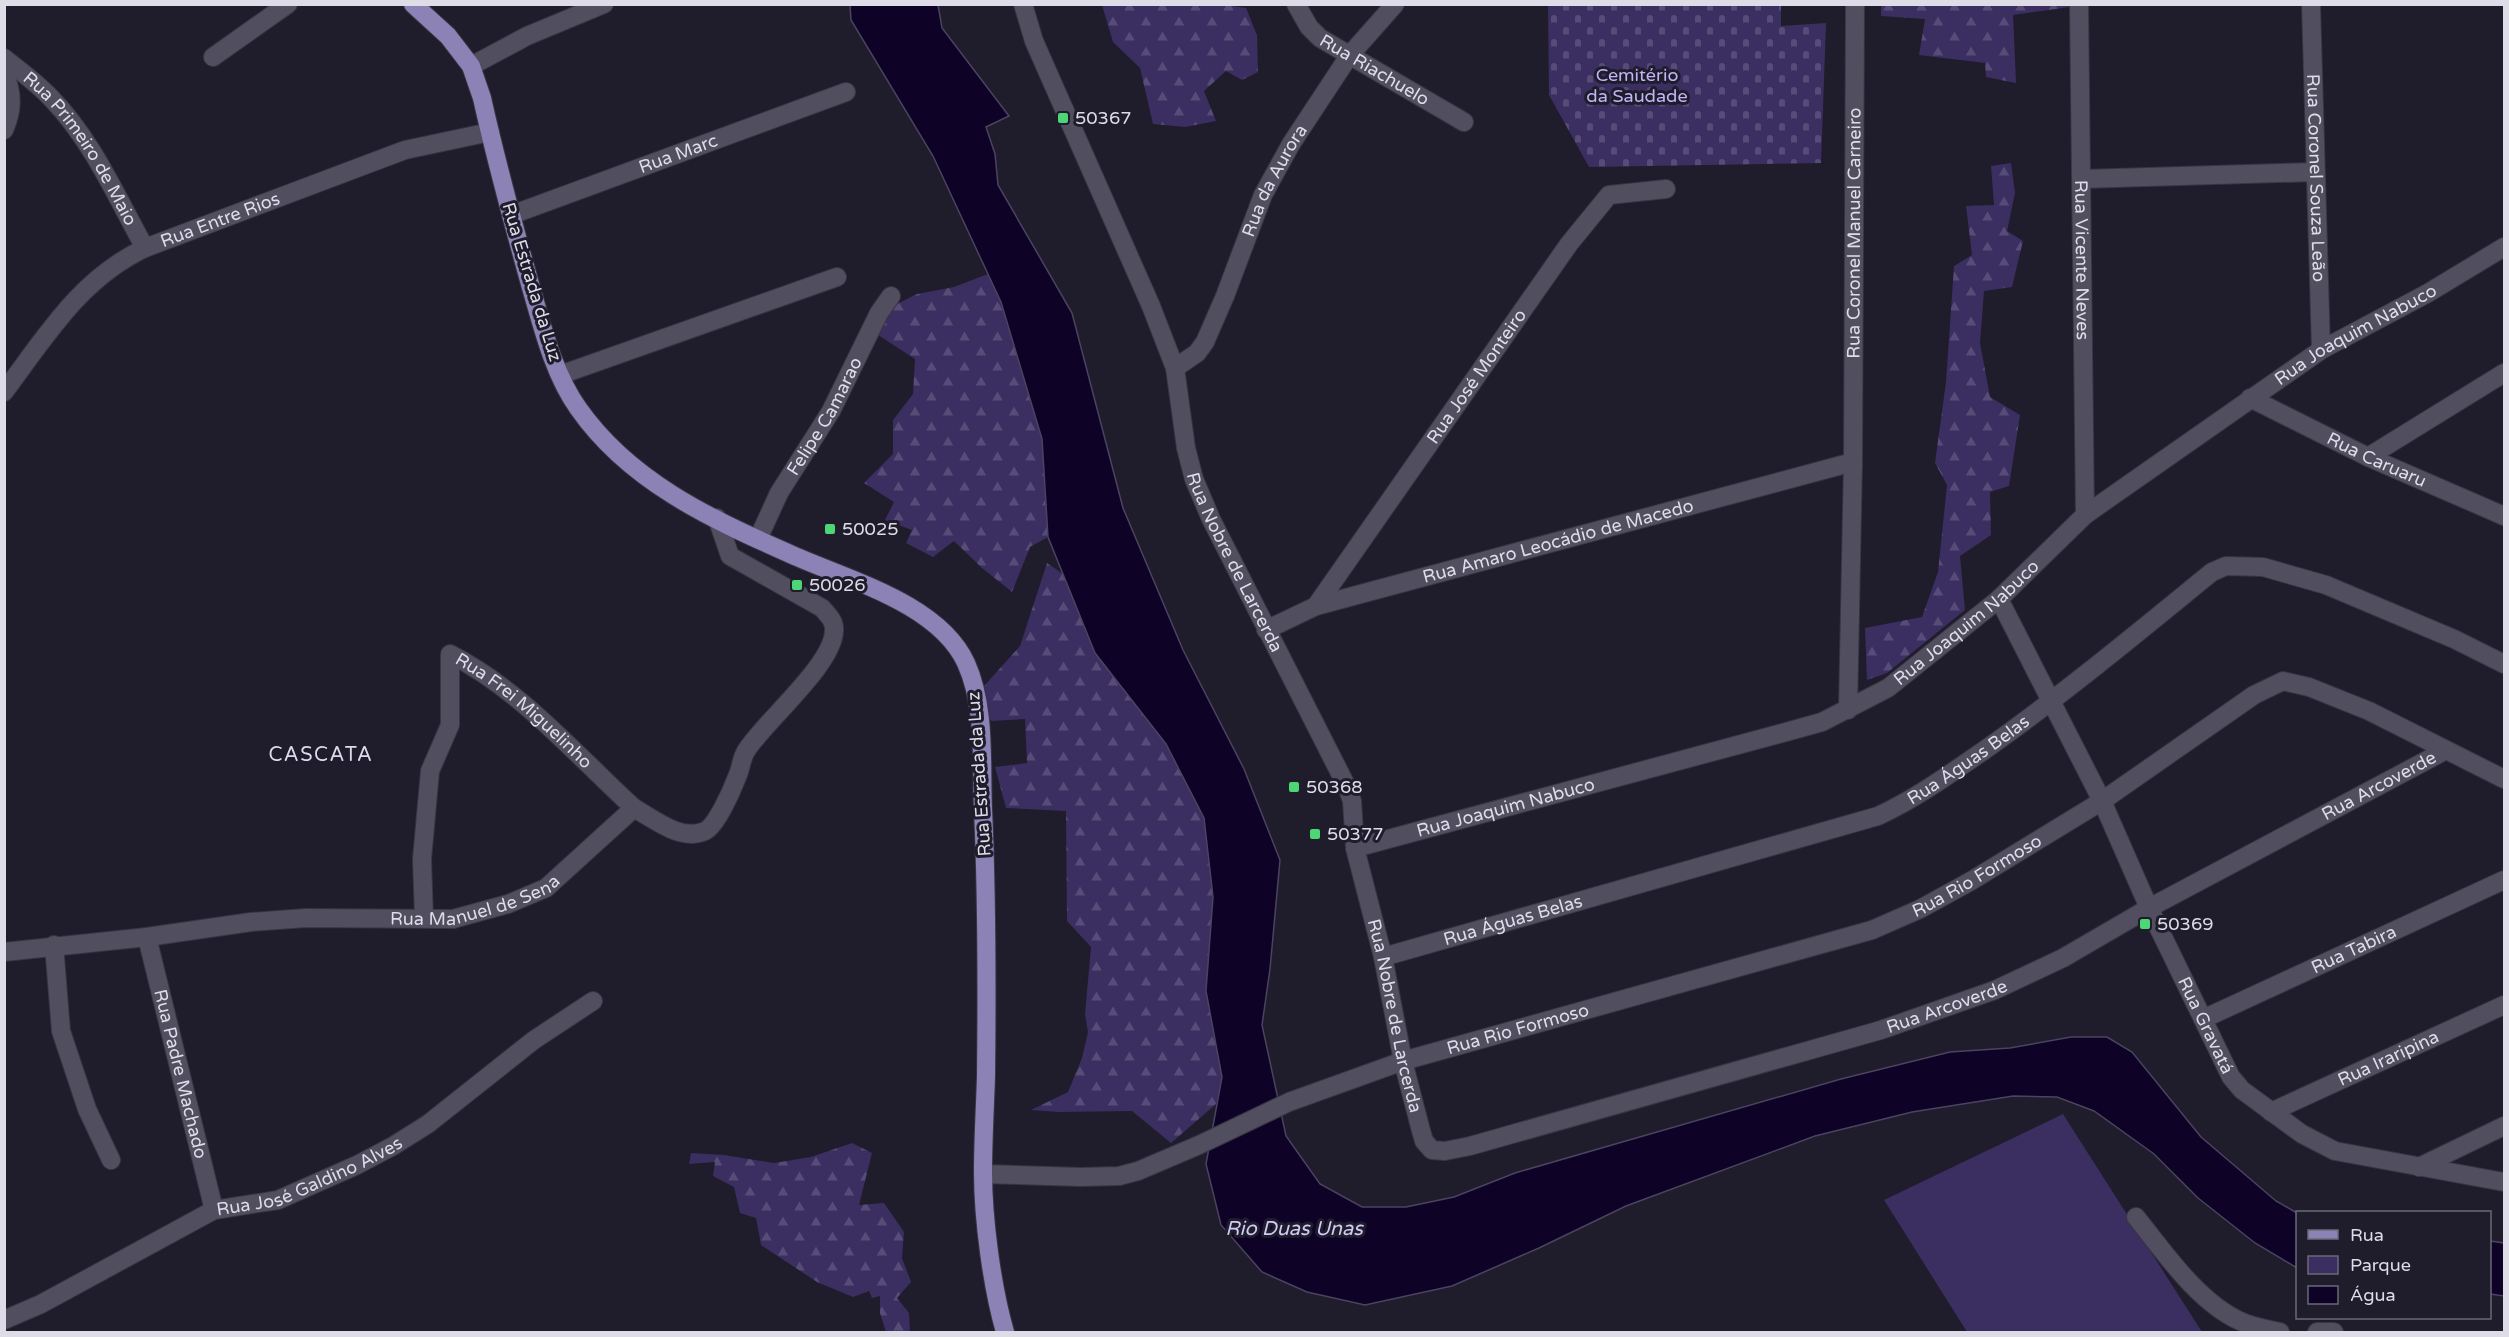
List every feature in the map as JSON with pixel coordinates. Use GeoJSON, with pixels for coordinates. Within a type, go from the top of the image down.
{"type":"FeatureCollection","features":[{"type":"Feature","properties":{"kind":"main road","name":"Rua Estrada da Luz"},"geometry":{"type":"LineString","coordinates":[[413,4],[448,36],[471,66],[542,328],[560,375],[577,407],[622,460],[649,481],[685,503],[758,539],[901,601],[946,634],[965,661],[976,695],[985,840],[986,1007],[983,1174],[994,1281],[1005,1332]]}},
{"type":"Feature","properties":{"kind":"street"},"geometry":{"type":"LineString","coordinates":[[213,57],[288,4]]}},
{"type":"Feature","properties":{"kind":"street"},"geometry":{"type":"LineString","coordinates":[[471,66],[527,36],[604,4]]}},
{"type":"Feature","properties":{"kind":"street","name":"Rua Nobre de Larcerda"},"geometry":{"type":"LineString","coordinates":[[1023,4],[1034,41],[1175,368],[1186,448],[1194,479],[1210,519],[1344,779],[1352,801],[1355,848],[1383,957],[1403,1061],[1419,1127]]}},
{"type":"Feature","properties":{"kind":"street","name":"Rua Riachuelo"},"geometry":{"type":"LineString","coordinates":[[1296,4],[1310,27],[1320,38],[1464,122]]}},
{"type":"Feature","properties":{"kind":"street","name":"Rua da Aurora"},"geometry":{"type":"LineString","coordinates":[[1175,368],[1197,354],[1205,342],[1263,195],[1291,144],[1349,56],[1395,4]]}},
{"type":"Feature","properties":{"kind":"street","name":"Rua Coronel Manuel Carneiro"},"geometry":{"type":"LineString","coordinates":[[1848,710],[1853,462],[1855,4]]}},
{"type":"Feature","properties":{"kind":"street","name":"Rua Vicente Neves"},"geometry":{"type":"LineString","coordinates":[[2079,4],[2085,515]]}},
{"type":"Feature","properties":{"kind":"street","name":"Rua Coronel Souza Leão"},"geometry":{"type":"LineString","coordinates":[[2311,4],[2321,350]]}},
{"type":"Feature","properties":{"kind":"street","name":"Rua Primeiro de Maio"},"geometry":{"type":"LineString","coordinates":[[4,58],[50,97],[70,120],[88,146],[145,248]]}},
{"type":"Feature","properties":{"kind":"street"},"geometry":{"type":"LineString","coordinates":[[4,72],[11,94],[11,106],[4,130]]}},
{"type":"Feature","properties":{"kind":"street","name":"Rua Marc"},"geometry":{"type":"LineString","coordinates":[[511,215],[846,92]]}},
{"type":"Feature","properties":{"kind":"street","name":"Rua Entre Rios"},"geometry":{"type":"LineString","coordinates":[[4,392],[65,310],[120,260],[145,248],[405,150],[490,132]]}},
{"type":"Feature","properties":{"kind":"street"},"geometry":{"type":"LineString","coordinates":[[2082,179],[2315,171]]}},
{"type":"Feature","properties":{"kind":"street","name":"Rua José Monteiro"},"geometry":{"type":"LineString","coordinates":[[1316,606],[1569,244],[1609,195],[1666,189]]}},
{"type":"Feature","properties":{"kind":"street","name":"Rua Joaquim Nabuco"},"geometry":{"type":"LineString","coordinates":[[1355,848],[1822,722],[1848,710],[1888,688],[1999,599],[2085,515],[2250,398],[2321,350],[2428,293],[2505,247]]}},
{"type":"Feature","properties":{"kind":"street"},"geometry":{"type":"LineString","coordinates":[[560,375],[837,277]]}},
{"type":"Feature","properties":{"kind":"street","name":"Felipe Camarao"},"geometry":{"type":"LineString","coordinates":[[758,539],[779,493],[831,411],[879,313],[891,296]]}},
{"type":"Feature","properties":{"kind":"street"},"geometry":{"type":"LineString","coordinates":[[2368,457],[2505,373]]}},
{"type":"Feature","properties":{"kind":"street","name":"Rua Caruaru"},"geometry":{"type":"LineString","coordinates":[[2250,398],[2368,457],[2503,513]]}},
{"type":"Feature","properties":{"kind":"street","name":"Rua Amaro Leocádio de Macedo"},"geometry":{"type":"LineString","coordinates":[[1266,630],[1316,606],[1853,462]]}},
{"type":"Feature","properties":{"kind":"street"},"geometry":{"type":"LineString","coordinates":[[634,808],[682,834],[706,831],[713,824],[731,791],[745,754],[818,665],[832,644],[834,628],[831,617],[822,608],[730,556],[717,518]]}},
{"type":"Feature","properties":{"kind":"street","name":"Rua Águas Belas"},"geometry":{"type":"LineString","coordinates":[[1383,957],[1878,816],[1934,785],[2052,703],[2212,572],[2226,566],[2263,567],[2326,585],[2454,639],[2505,664]]}},
{"type":"Feature","properties":{"kind":"street","name":"Rua Gravatá"},"geometry":{"type":"LineString","coordinates":[[1999,599],[2102,801],[2149,908],[2231,1077],[2242,1090],[2302,1134],[2335,1151],[2505,1182]]}},
{"type":"Feature","properties":{"kind":"street","name":"Rua Frei Miguelinho"},"geometry":{"type":"LineString","coordinates":[[424,918],[422,859],[429,778],[433,762],[450,725],[450,654],[478,668],[512,693],[634,808]]}},
{"type":"Feature","properties":{"kind":"street","name":"Rua Rio Formoso"},"geometry":{"type":"LineString","coordinates":[[983,1174],[1119,1176],[1146,1168],[1199,1145],[1289,1101],[1403,1061],[1872,930],[1920,909],[1971,882],[2102,801],[2254,695],[2283,681],[2309,687],[2369,711],[2505,779]]}},
{"type":"Feature","properties":{"kind":"street","name":"Rua Arcoverde"},"geometry":{"type":"LineString","coordinates":[[1419,1127],[1424,1141],[1432,1150],[1445,1151],[1470,1146],[1913,1021],[2029,975],[2073,953],[2149,908],[2446,750]]}},
{"type":"Feature","properties":{"kind":"street","name":"Rua Manuel de Sena"},"geometry":{"type":"LineString","coordinates":[[4,952],[147,937],[251,922],[306,918],[453,919],[508,904],[546,888],[634,808]]}},
{"type":"Feature","properties":{"kind":"street","name":"Rua Tabira"},"geometry":{"type":"LineString","coordinates":[[2203,1019],[2505,880]]}},
{"type":"Feature","properties":{"kind":"street","name":"Rua Padre Machado"},"geometry":{"type":"LineString","coordinates":[[147,937],[214,1210]]}},
{"type":"Feature","properties":{"kind":"street"},"geometry":{"type":"LineString","coordinates":[[54,945],[61,1031],[87,1109],[111,1160]]}},
{"type":"Feature","properties":{"kind":"street","name":"Rua José Galdino Alves"},"geometry":{"type":"LineString","coordinates":[[4,1320],[41,1304],[214,1210],[278,1200],[393,1146],[428,1124],[534,1040],[593,1001]]}},
{"type":"Feature","properties":{"kind":"street","name":"Rua Iraripina"},"geometry":{"type":"LineString","coordinates":[[2271,1112],[2505,1005]]}},
{"type":"Feature","properties":{"kind":"street"},"geometry":{"type":"LineString","coordinates":[[2419,1167],[2505,1126]]}},
{"type":"Feature","properties":{"kind":"street"},"geometry":{"type":"LineString","coordinates":[[2136,1217],[2185,1277],[2221,1310],[2240,1322],[2280,1332]]}},
{"type":"Feature","properties":{"kind":"street"},"geometry":{"type":"LineString","coordinates":[[2317,1332],[2334,1332]]}},
{"type":"Feature","properties":{"kind":"green space"},"geometry":{"type":"Polygon","coordinates":[[[2070,4],[2070,7],[2013,15],[2016,83],[1986,77],[1985,63],[1919,55],[1925,19],[1881,16],[1881,5],[2070,4]]]}},
{"type":"Feature","properties":{"kind":"green space"},"geometry":{"type":"Polygon","coordinates":[[[1102,5],[1226,5],[1246,8],[1257,35],[1258,72],[1242,80],[1226,71],[1204,91],[1216,121],[1185,127],[1153,124],[1140,68],[1113,42],[1102,5]]]}},
{"type":"Feature","properties":{"kind":"green space","name":"Cemitério da Saudade"},"geometry":{"type":"Polygon","coordinates":[[[1548,5],[1781,5],[1781,26],[1826,23],[1821,163],[1589,167],[1549,95],[1548,5]]]}},
{"type":"Feature","properties":{"kind":"green space"},"geometry":{"type":"Polygon","coordinates":[[[2011,163],[2015,193],[2007,231],[2023,241],[2012,287],[1984,291],[1980,343],[1990,397],[2020,415],[2009,486],[1990,492],[1991,535],[1960,556],[1965,610],[1887,673],[1867,680],[1865,628],[1922,617],[1938,572],[1947,485],[1935,463],[1946,382],[1954,266],[1972,255],[1966,206],[1994,205],[1991,166],[2011,163]]]}},
{"type":"Feature","properties":{"kind":"green space"},"geometry":{"type":"Polygon","coordinates":[[[988,274],[1001,302],[1042,439],[1048,537],[1030,547],[1012,592],[954,541],[933,557],[906,543],[912,530],[885,520],[894,502],[864,483],[893,454],[893,420],[913,394],[915,359],[875,333],[889,308],[917,294],[954,287],[988,274]]]}},
{"type":"Feature","properties":{"kind":"green space"},"geometry":{"type":"Polygon","coordinates":[[[1047,563],[1063,574],[1095,653],[1166,744],[1204,818],[1213,897],[1206,991],[1222,1077],[1216,1104],[1171,1143],[1132,1111],[1031,1110],[1068,1092],[1082,1058],[1088,1032],[1085,1014],[1091,947],[1067,921],[1066,811],[1006,808],[995,767],[1027,763],[1025,719],[991,721],[976,695],[1020,646],[1047,563]]]}},
{"type":"Feature","properties":{"kind":"green space"},"geometry":{"type":"Polygon","coordinates":[[[2063,1114],[2202,1332],[1967,1332],[1884,1200],[2063,1114]]]}},
{"type":"Feature","properties":{"kind":"green space"},"geometry":{"type":"Polygon","coordinates":[[[852,1143],[872,1153],[859,1205],[884,1203],[904,1232],[902,1258],[911,1282],[897,1298],[909,1313],[910,1332],[886,1332],[880,1313],[880,1296],[872,1298],[869,1291],[853,1297],[817,1282],[761,1245],[756,1218],[740,1213],[734,1187],[713,1176],[715,1162],[689,1164],[691,1153],[724,1155],[774,1163],[811,1157],[852,1143]]]}},
{"type":"Feature","properties":{"kind":"water","name":"Rio Duas Unas"},"geometry":{"type":"Polygon","coordinates":[[[850,5],[938,5],[942,28],[1009,116],[986,127],[995,154],[998,185],[1072,313],[1123,508],[1183,650],[1244,769],[1280,860],[1270,969],[1262,1025],[1286,1136],[1320,1184],[1362,1207],[1406,1207],[1454,1197],[1515,1173],[1841,1079],[1950,1052],[2010,1048],[2071,1037],[2107,1037],[2132,1052],[2201,1137],[2276,1201],[2296,1212],[2296,1267],[2255,1243],[2198,1198],[2154,1154],[2094,1111],[2057,1097],[2013,1096],[1912,1112],[1815,1136],[1626,1206],[1539,1248],[1452,1286],[1365,1305],[1307,1292],[1262,1272],[1221,1225],[1206,1164],[1222,1077],[1206,991],[1213,897],[1204,818],[1166,744],[1095,653],[1048,537],[1042,439],[1001,302],[933,156],[851,20],[850,5]]]}},
{"type":"Feature","properties":{"kind":"water"},"geometry":{"type":"Polygon","coordinates":[[[2491,1241],[2504,1243],[2504,1296],[2491,1294],[2491,1241]]]}},
{"type":"Feature","properties":{"kind":"place","name":"50367"},"geometry":{"type":"Point","coordinates":[1063,118]}},
{"type":"Feature","properties":{"kind":"place","name":"50025"},"geometry":{"type":"Point","coordinates":[830,529]}},
{"type":"Feature","properties":{"kind":"place","name":"50026"},"geometry":{"type":"Point","coordinates":[797,585]}},
{"type":"Feature","properties":{"kind":"place","name":"50368"},"geometry":{"type":"Point","coordinates":[1294,787]}},
{"type":"Feature","properties":{"kind":"place","name":"50377"},"geometry":{"type":"Point","coordinates":[1315,834]}},
{"type":"Feature","properties":{"kind":"place","name":"50369"},"geometry":{"type":"Point","coordinates":[2145,924]}},
{"type":"Feature","properties":{"kind":"district","name":"CASCATA"},"geometry":{"type":"Point","coordinates":[321,755]}}]}
